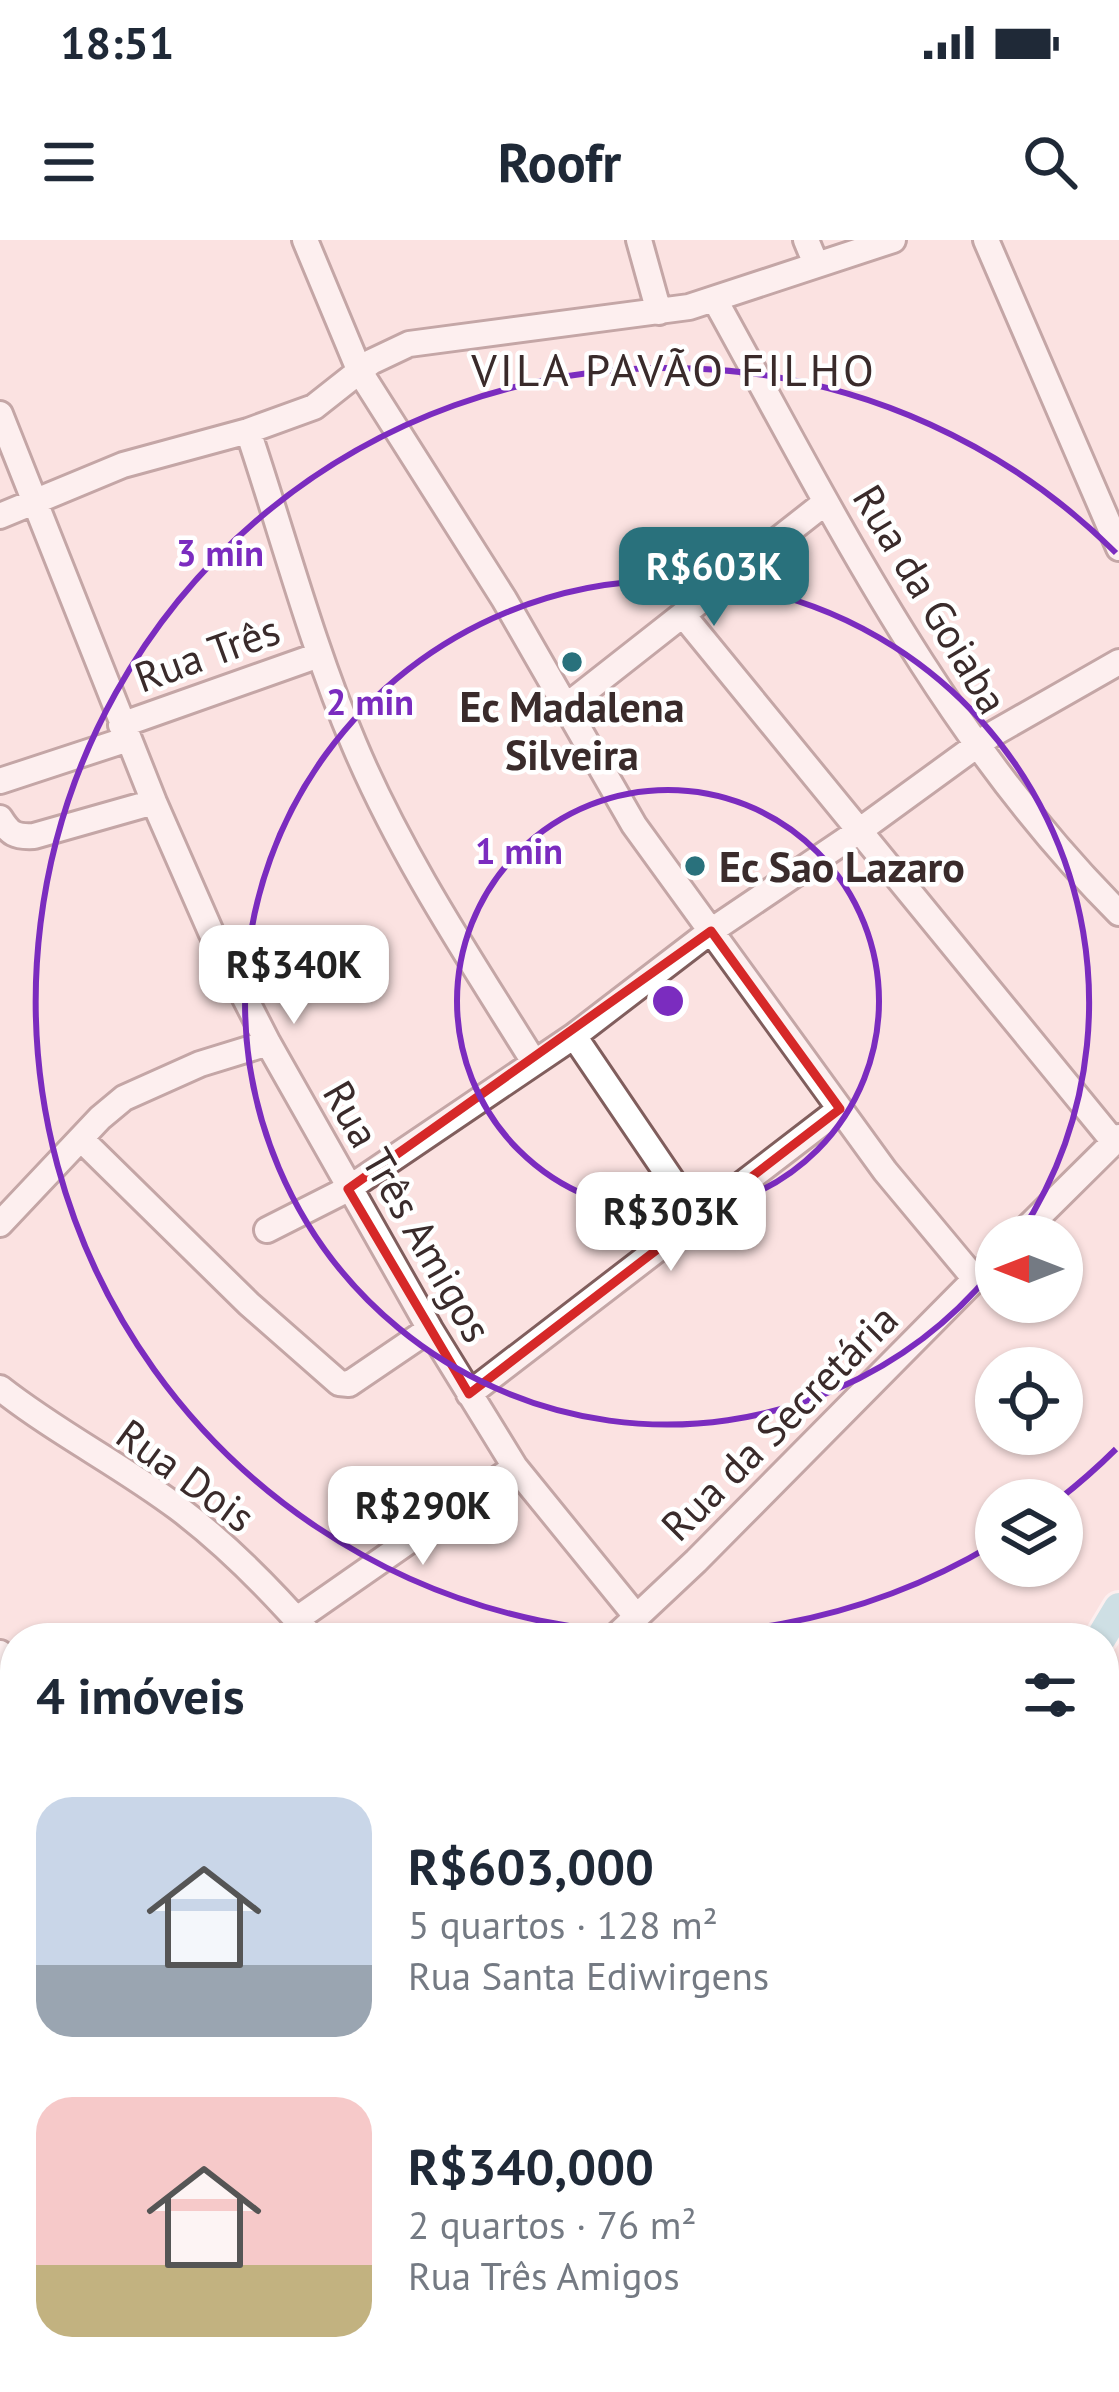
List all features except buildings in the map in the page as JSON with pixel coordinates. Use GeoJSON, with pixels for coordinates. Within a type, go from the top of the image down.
{"type":"FeatureCollection","features":[{"type":"Feature","properties":{"kind":"street"},"geometry":{"type":"LineString","coordinates":[[305,240],[360,372],[504,599],[634,825],[885,1171],[975,1279]]}},
{"type":"Feature","properties":{"kind":"street"},"geometry":{"type":"LineString","coordinates":[[640,240],[659,312]]}},
{"type":"Feature","properties":{"kind":"street"},"geometry":{"type":"LineString","coordinates":[[0,516],[123,465],[248,431],[314,406],[389,351],[432,339],[659,312],[715,299],[811,252],[892,240]]}},
{"type":"Feature","properties":{"kind":"street"},"geometry":{"type":"LineString","coordinates":[[986,240],[1119,548]]}},
{"type":"Feature","properties":{"kind":"street","name":"Rua da Goiaba"},"geometry":{"type":"LineString","coordinates":[[715,299],[826,502],[975,746],[1119,913]]}},
{"type":"Feature","properties":{"kind":"street","name":"Rua Três Amigos"},"geometry":{"type":"LineString","coordinates":[[0,414],[124,732],[211,932],[268,1043],[515,1467],[636,1616]]}},
{"type":"Feature","properties":{"kind":"street"},"geometry":{"type":"LineString","coordinates":[[248,431],[319,655],[354,746],[404,847],[534,1062]]}},
{"type":"Feature","properties":{"kind":"street"},"geometry":{"type":"LineString","coordinates":[[564,708],[826,502]]}},
{"type":"Feature","properties":{"kind":"street"},"geometry":{"type":"LineString","coordinates":[[683,615],[1117,1139],[1040,1215]]}},
{"type":"Feature","properties":{"kind":"street","name":"Rua Três"},"geometry":{"type":"LineString","coordinates":[[0,781],[319,655]]}},
{"type":"Feature","properties":{"kind":"street"},"geometry":{"type":"LineString","coordinates":[[267,1230],[349,1189],[574,1036],[710,931],[859,832],[975,746],[1119,662]]}},
{"type":"Feature","properties":{"kind":"street"},"geometry":{"type":"LineString","coordinates":[[0,818],[18,837],[34,836],[154,802]]}},
{"type":"Feature","properties":{"kind":"street"},"geometry":{"type":"LineString","coordinates":[[574,1036],[696,1216]]}},
{"type":"Feature","properties":{"kind":"street"},"geometry":{"type":"LineString","coordinates":[[0,1224],[124,1098],[200,1064],[268,1043]]}},
{"type":"Feature","properties":{"kind":"street"},"geometry":{"type":"LineString","coordinates":[[469,1394],[840,1109]]}},
{"type":"Feature","properties":{"kind":"street"},"geometry":{"type":"LineString","coordinates":[[81,1139],[249,1304],[339,1383],[349,1384],[430,1328]]}},
{"type":"Feature","properties":{"kind":"street","name":"Rua da Secretária"},"geometry":{"type":"LineString","coordinates":[[629,1623],[696,1562],[975,1279]]}},
{"type":"Feature","properties":{"kind":"street","name":"Rua Dois"},"geometry":{"type":"LineString","coordinates":[[0,1388],[40,1420],[179,1508],[299,1623]]}},
{"type":"Feature","properties":{"kind":"street"},"geometry":{"type":"LineString","coordinates":[[313,1623],[515,1467]]}},
{"type":"Feature","properties":{"kind":"highlighted area"},"geometry":{"type":"Polygon","coordinates":[[[711,931],[840,1109],[469,1394],[348,1189],[711,931]]]}},
{"type":"Feature","properties":{"kind":"place","name":"Ec Madalena Silveira"},"geometry":{"type":"Point","coordinates":[572,662]}},
{"type":"Feature","properties":{"kind":"place","name":"Ec Sao Lazaro"},"geometry":{"type":"Point","coordinates":[695,866]}},
{"type":"Feature","properties":{"kind":"district","name":"VILA PAVÃO FILHO"},"geometry":{"type":"Point","coordinates":[674,369]}}]}
